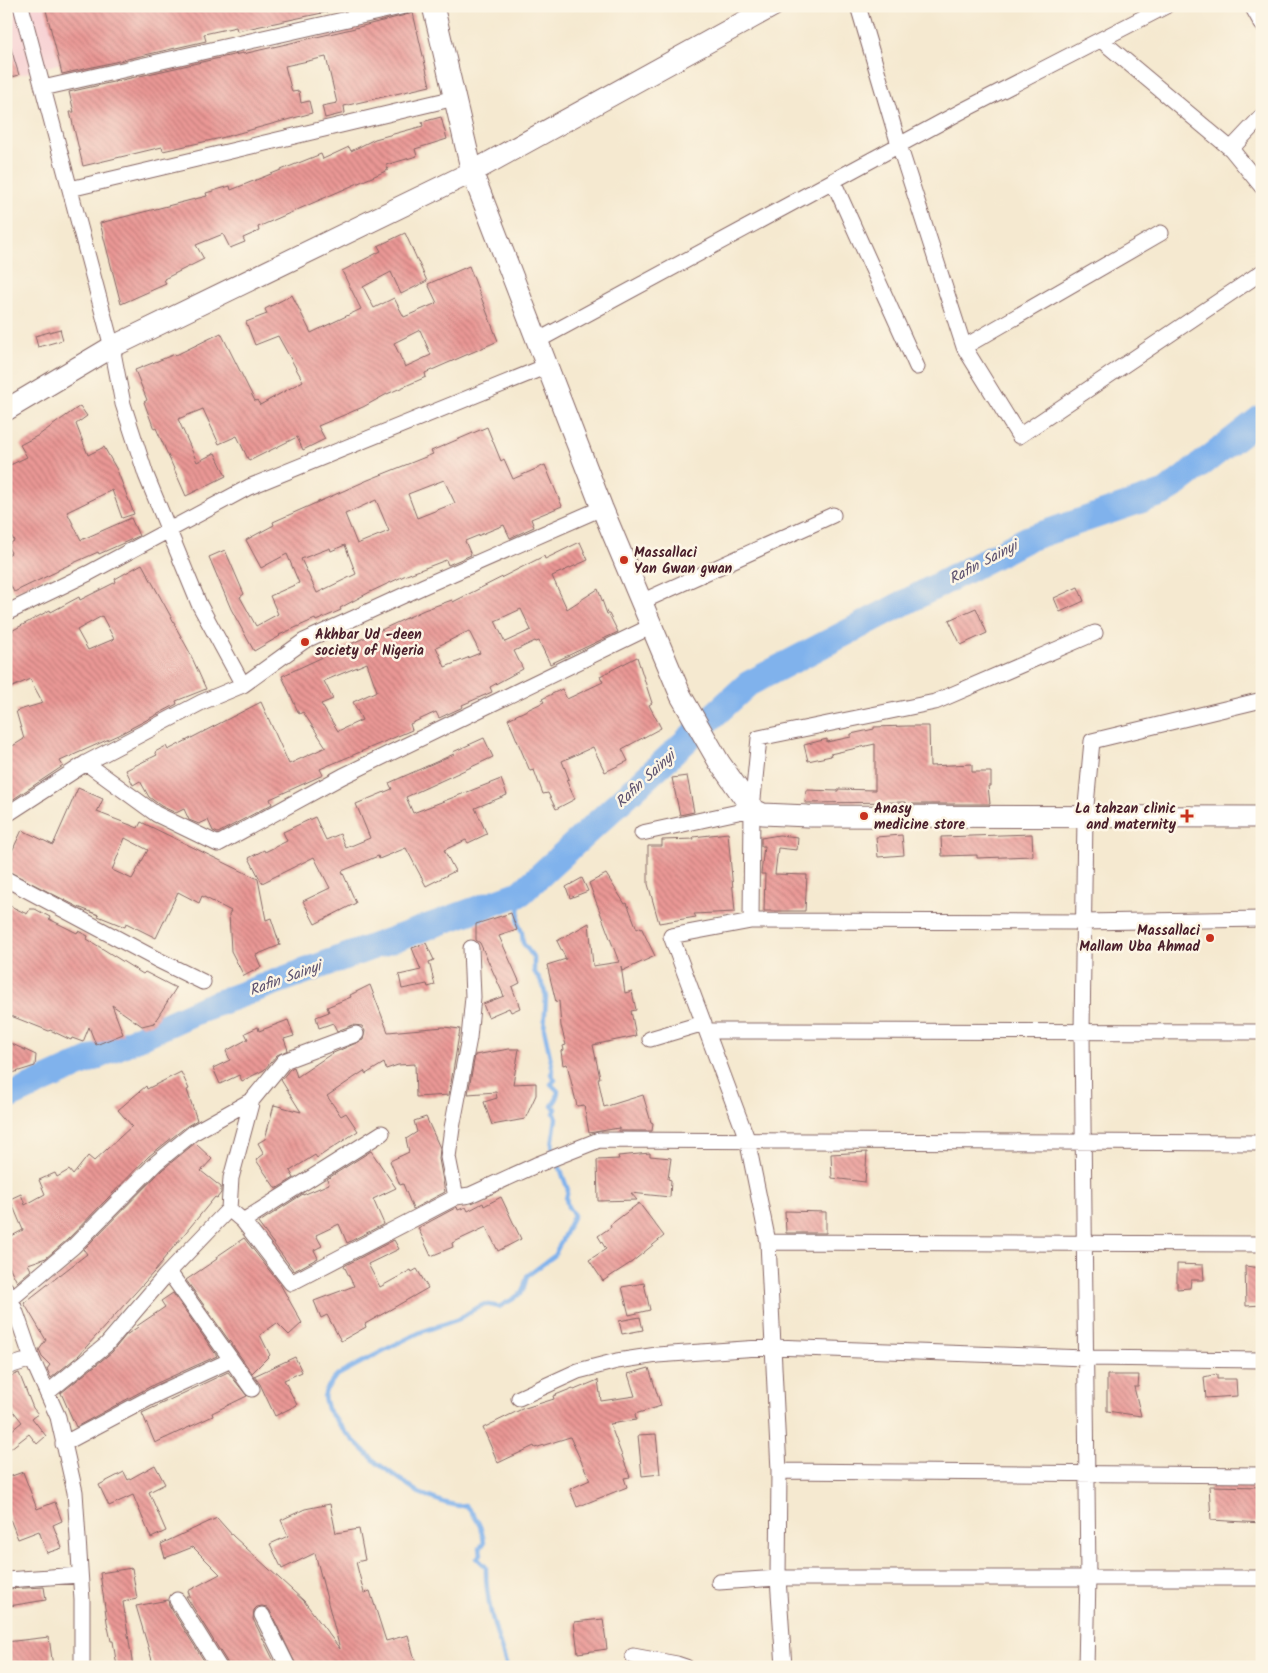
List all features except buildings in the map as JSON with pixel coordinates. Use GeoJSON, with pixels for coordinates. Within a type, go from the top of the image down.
{"type":"FeatureCollection","features":[{"type":"Feature","properties":{"kind":"street"},"geometry":{"type":"LineString","coordinates":[[21,6],[112,347],[123,404],[146,475],[199,604],[243,685]]}},
{"type":"Feature","properties":{"kind":"street"},"geometry":{"type":"LineString","coordinates":[[43,88],[405,6]]}},
{"type":"Feature","properties":{"kind":"street"},"geometry":{"type":"LineString","coordinates":[[433,6],[472,172],[602,508],[681,696],[719,762],[752,809],[763,814],[808,816],[1262,817]]}},
{"type":"Feature","properties":{"kind":"street"},"geometry":{"type":"LineString","coordinates":[[6,410],[112,347],[472,172],[773,6]]}},
{"type":"Feature","properties":{"kind":"street"},"geometry":{"type":"LineString","coordinates":[[858,6],[899,145],[964,347],[1019,436],[1262,272]]}},
{"type":"Feature","properties":{"kind":"street"},"geometry":{"type":"LineString","coordinates":[[537,341],[899,145],[1166,6]]}},
{"type":"Feature","properties":{"kind":"street"},"geometry":{"type":"LineString","coordinates":[[1252,6],[1262,24]]}},
{"type":"Feature","properties":{"kind":"street"},"geometry":{"type":"LineString","coordinates":[[1101,40],[1231,149],[1262,187]]}},
{"type":"Feature","properties":{"kind":"street"},"geometry":{"type":"LineString","coordinates":[[70,189],[455,98]]}},
{"type":"Feature","properties":{"kind":"street"},"geometry":{"type":"LineString","coordinates":[[1231,149],[1262,116]]}},
{"type":"Feature","properties":{"kind":"street"},"geometry":{"type":"LineString","coordinates":[[833,181],[917,367]]}},
{"type":"Feature","properties":{"kind":"street"},"geometry":{"type":"LineString","coordinates":[[964,347],[1161,233]]}},
{"type":"Feature","properties":{"kind":"street"},"geometry":{"type":"LineString","coordinates":[[6,613],[89,573],[249,488],[547,366]]}},
{"type":"Feature","properties":{"kind":"street"},"geometry":{"type":"LineString","coordinates":[[6,815],[86,763],[202,702],[243,685],[304,641],[602,508]]}},
{"type":"Feature","properties":{"kind":"street"},"geometry":{"type":"LineString","coordinates":[[641,602],[833,515]]}},
{"type":"Feature","properties":{"kind":"street"},"geometry":{"type":"LineString","coordinates":[[86,763],[156,814],[218,844],[343,776],[652,626]]}},
{"type":"Feature","properties":{"kind":"street"},"geometry":{"type":"LineString","coordinates":[[751,921],[752,809],[760,738],[935,702],[1095,633]]}},
{"type":"Feature","properties":{"kind":"street"},"geometry":{"type":"LineString","coordinates":[[1086,1667],[1088,1577],[1085,1473],[1085,1243],[1082,1032],[1085,816],[1092,741],[1262,700]]}},
{"type":"Feature","properties":{"kind":"street"},"geometry":{"type":"LineString","coordinates":[[642,833],[752,809]]}},
{"type":"Feature","properties":{"kind":"street"},"geometry":{"type":"LineString","coordinates":[[6,879],[203,982]]}},
{"type":"Feature","properties":{"kind":"street"},"geometry":{"type":"LineString","coordinates":[[784,1667],[778,1578],[779,1471],[768,1242],[747,1139],[671,936],[751,921],[1083,922],[1262,919]]}},
{"type":"Feature","properties":{"kind":"street"},"geometry":{"type":"LineString","coordinates":[[456,1197],[448,1157],[469,1038],[473,997],[470,948]]}},
{"type":"Feature","properties":{"kind":"street"},"geometry":{"type":"LineString","coordinates":[[650,1039],[705,1027],[1082,1032],[1262,1032]]}},
{"type":"Feature","properties":{"kind":"street"},"geometry":{"type":"LineString","coordinates":[[82,1667],[83,1634],[75,1492],[58,1417],[32,1359],[9,1294],[73,1247],[156,1163],[193,1133],[252,1100],[284,1060],[356,1034]]}},
{"type":"Feature","properties":{"kind":"street"},"geometry":{"type":"LineString","coordinates":[[47,1393],[106,1345],[169,1272],[229,1209],[230,1178],[252,1100]]}},
{"type":"Feature","properties":{"kind":"street"},"geometry":{"type":"LineString","coordinates":[[242,1221],[382,1133]]}},
{"type":"Feature","properties":{"kind":"street"},"geometry":{"type":"LineString","coordinates":[[229,1209],[242,1221],[291,1283],[456,1197],[470,1195],[536,1165],[599,1140],[747,1139],[1262,1143]]}},
{"type":"Feature","properties":{"kind":"street"},"geometry":{"type":"LineString","coordinates":[[768,1242],[1262,1244]]}},
{"type":"Feature","properties":{"kind":"street"},"geometry":{"type":"LineString","coordinates":[[169,1272],[252,1389]]}},
{"type":"Feature","properties":{"kind":"street"},"geometry":{"type":"LineString","coordinates":[[519,1398],[578,1370],[617,1361],[656,1354],[773,1347],[1085,1358],[1262,1360]]}},
{"type":"Feature","properties":{"kind":"street"},"geometry":{"type":"LineString","coordinates":[[6,1367],[32,1359]]}},
{"type":"Feature","properties":{"kind":"street"},"geometry":{"type":"LineString","coordinates":[[63,1444],[159,1393],[231,1360]]}},
{"type":"Feature","properties":{"kind":"street"},"geometry":{"type":"LineString","coordinates":[[779,1471],[1262,1475]]}},
{"type":"Feature","properties":{"kind":"street"},"geometry":{"type":"LineString","coordinates":[[6,1580],[80,1575]]}},
{"type":"Feature","properties":{"kind":"street"},"geometry":{"type":"LineString","coordinates":[[719,1582],[778,1578],[1262,1578]]}},
{"type":"Feature","properties":{"kind":"street"},"geometry":{"type":"LineString","coordinates":[[177,1600],[220,1667]]}},
{"type":"Feature","properties":{"kind":"street"},"geometry":{"type":"LineString","coordinates":[[262,1615],[288,1667]]}},
{"type":"Feature","properties":{"kind":"street"},"geometry":{"type":"LineString","coordinates":[[633,1656],[686,1667]]}},
{"type":"Feature","properties":{"kind":"shaded area"},"geometry":{"type":"Polygon","coordinates":[[[6,6],[59,6],[71,60],[19,75],[6,34],[6,6]]]}},
{"type":"Feature","properties":{"kind":"waterway","name":"Rafin Sainyi"},"geometry":{"type":"LineString","coordinates":[[6,1098],[204,1008],[521,893],[748,684],[1027,539],[1166,492],[1262,417]]}},
{"type":"Feature","properties":{"kind":"waterway"},"geometry":{"type":"LineString","coordinates":[[507,1667],[487,1593],[486,1567],[477,1558],[481,1554],[480,1548],[484,1543],[476,1518],[465,1505],[459,1506],[445,1503],[419,1493],[377,1463],[346,1433],[327,1409],[324,1397],[326,1390],[336,1376],[394,1345],[421,1332],[459,1319],[485,1304],[499,1307],[513,1299],[521,1293],[527,1276],[554,1256],[574,1215],[568,1207],[566,1199],[568,1190],[552,1146],[556,1118],[554,1113],[556,1109],[552,1106],[557,1098],[558,1091],[551,1084],[555,1080],[551,1074],[553,1070],[544,1029],[546,997],[543,985],[534,971],[534,958],[523,943],[518,922],[521,893]]}},
{"type":"Feature","properties":{"kind":"place","name":"Massallaci Yan Gwan gwan"},"geometry":{"type":"Point","coordinates":[624,560]}},
{"type":"Feature","properties":{"kind":"place","name":"Akhbar Ud -deen society of Nigeria"},"geometry":{"type":"Point","coordinates":[305,642]}},
{"type":"Feature","properties":{"kind":"place","name":"Anasy medicine store"},"geometry":{"type":"Point","coordinates":[864,816]}},
{"type":"Feature","properties":{"kind":"place","name":"La tahzan clinic and maternity"},"geometry":{"type":"Point","coordinates":[1187,816]}},
{"type":"Feature","properties":{"kind":"place","name":"Massallaci Mallam Uba Ahmad"},"geometry":{"type":"Point","coordinates":[1210,938]}}]}
